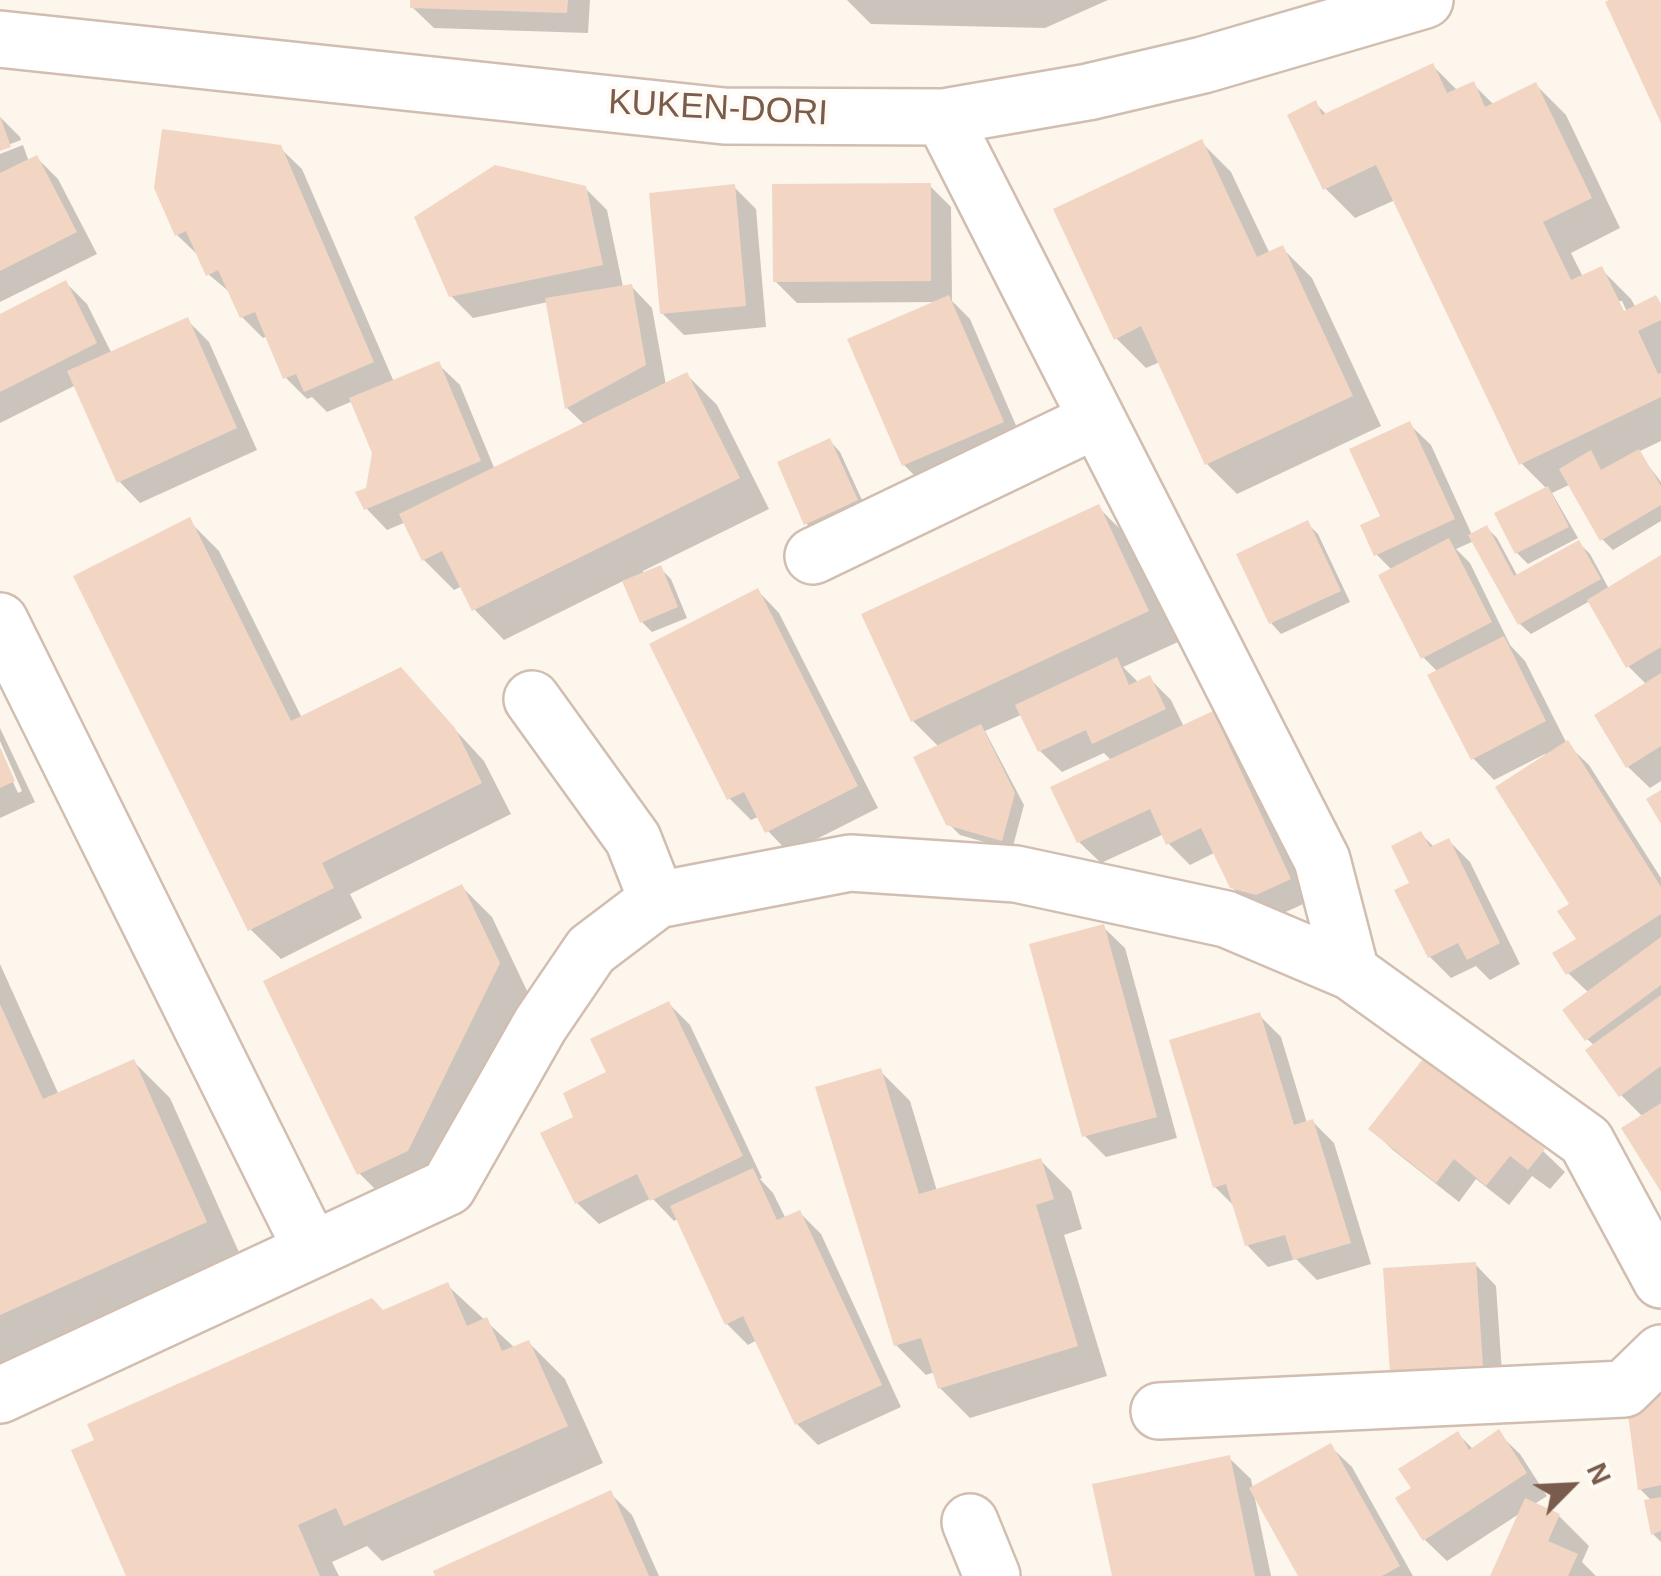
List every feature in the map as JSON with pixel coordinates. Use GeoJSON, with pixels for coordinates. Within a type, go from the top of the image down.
{"type":"FeatureCollection","features":[{"type":"Feature","properties":{"kind":"street","name":"KUKEN-DORI"},"geometry":{"type":"LineString","coordinates":[[0,39],[724,116],[943,117],[1088,92],[1203,65],[1426,0]]}},
{"type":"Feature","properties":{"kind":"street"},"geometry":{"type":"LineString","coordinates":[[943,117],[1322,860],[1351,972]]}},
{"type":"Feature","properties":{"kind":"street"},"geometry":{"type":"LineString","coordinates":[[814,556],[1096,420]]}},
{"type":"Feature","properties":{"kind":"street"},"geometry":{"type":"LineString","coordinates":[[0,621],[312,1250]]}},
{"type":"Feature","properties":{"kind":"street"},"geometry":{"type":"LineString","coordinates":[[532,699],[632,839],[657,900]]}},
{"type":"Feature","properties":{"kind":"street"},"geometry":{"type":"LineString","coordinates":[[0,1395],[448,1187],[540,1025],[590,950],[657,900],[850,863],[1016,874],[1226,919],[1351,972],[1586,1142],[1661,1280]]}},
{"type":"Feature","properties":{"kind":"street"},"geometry":{"type":"LineString","coordinates":[[1159,1411],[1624,1389],[1661,1353]]}},
{"type":"Feature","properties":{"kind":"street"},"geometry":{"type":"LineString","coordinates":[[970,1522],[992,1576]]}},
{"type":"Feature","properties":{"kind":"building"},"geometry":{"type":"Polygon","coordinates":[[[410,0],[568,0],[567,13],[410,8],[410,0]]]}},
{"type":"Feature","properties":{"kind":"building"},"geometry":{"type":"Polygon","coordinates":[[[1661,0],[1661,123],[1605,2],[1661,0]]]}},
{"type":"Feature","properties":{"kind":"building"},"geometry":{"type":"Polygon","coordinates":[[[1433,63],[1447,93],[1474,81],[1485,107],[1536,82],[1592,198],[1543,222],[1571,280],[1602,266],[1624,311],[1656,295],[1661,304],[1661,320],[1638,331],[1658,374],[1661,373],[1661,397],[1519,465],[1376,165],[1323,190],[1287,115],[1316,100],[1322,115],[1433,63]]]}},
{"type":"Feature","properties":{"kind":"building"},"geometry":{"type":"Polygon","coordinates":[[[0,116],[11,147],[0,151],[0,116]]]}},
{"type":"Feature","properties":{"kind":"building"},"geometry":{"type":"Polygon","coordinates":[[[162,129],[281,145],[374,362],[304,392],[296,374],[283,379],[255,312],[240,318],[218,270],[206,276],[186,231],[175,236],[154,188],[162,129]]]}},
{"type":"Feature","properties":{"kind":"building"},"geometry":{"type":"Polygon","coordinates":[[[1202,139],[1257,257],[1283,245],[1353,396],[1205,465],[1141,326],[1114,340],[1053,209],[1202,139]]]}},
{"type":"Feature","properties":{"kind":"building"},"geometry":{"type":"Polygon","coordinates":[[[37,155],[77,232],[0,271],[0,173],[37,155]]]}},
{"type":"Feature","properties":{"kind":"building"},"geometry":{"type":"Polygon","coordinates":[[[495,165],[586,186],[603,265],[449,297],[414,217],[495,165]]]}},
{"type":"Feature","properties":{"kind":"building"},"geometry":{"type":"Polygon","coordinates":[[[931,183],[931,281],[773,282],[772,184],[931,183]]]}},
{"type":"Feature","properties":{"kind":"building"},"geometry":{"type":"Polygon","coordinates":[[[735,184],[746,306],[660,314],[649,193],[735,184]]]}},
{"type":"Feature","properties":{"kind":"building"},"geometry":{"type":"Polygon","coordinates":[[[66,280],[97,343],[0,392],[0,314],[66,280]]]}},
{"type":"Feature","properties":{"kind":"building"},"geometry":{"type":"Polygon","coordinates":[[[632,284],[646,365],[565,409],[545,298],[632,284]]]}},
{"type":"Feature","properties":{"kind":"building"},"geometry":{"type":"Polygon","coordinates":[[[949,295],[1004,422],[902,466],[847,339],[949,295]]]}},
{"type":"Feature","properties":{"kind":"building"},"geometry":{"type":"Polygon","coordinates":[[[188,317],[237,428],[117,483],[67,371],[188,317]]]}},
{"type":"Feature","properties":{"kind":"building"},"geometry":{"type":"Polygon","coordinates":[[[439,361],[481,461],[364,510],[355,492],[366,488],[372,453],[349,398],[439,361]]]}},
{"type":"Feature","properties":{"kind":"building"},"geometry":{"type":"Polygon","coordinates":[[[687,372],[740,478],[472,611],[442,551],[422,561],[399,514],[687,372]]]}},
{"type":"Feature","properties":{"kind":"building"},"geometry":{"type":"Polygon","coordinates":[[[1410,421],[1455,519],[1374,556],[1360,525],[1380,516],[1349,449],[1410,421]]]}},
{"type":"Feature","properties":{"kind":"building"},"geometry":{"type":"Polygon","coordinates":[[[830,438],[858,500],[804,525],[777,462],[830,438]]]}},
{"type":"Feature","properties":{"kind":"building"},"geometry":{"type":"Polygon","coordinates":[[[1639,449],[1661,486],[1661,505],[1600,541],[1559,469],[1591,450],[1601,470],[1639,449]]]}},
{"type":"Feature","properties":{"kind":"building"},"geometry":{"type":"Polygon","coordinates":[[[1548,486],[1569,527],[1515,554],[1494,513],[1548,486]]]}},
{"type":"Feature","properties":{"kind":"building"},"geometry":{"type":"Polygon","coordinates":[[[1099,504],[1149,611],[911,722],[861,614],[1099,504]]]}},
{"type":"Feature","properties":{"kind":"building"},"geometry":{"type":"Polygon","coordinates":[[[190,517],[291,721],[401,667],[455,728],[482,783],[322,863],[334,888],[248,931],[73,576],[190,517]]]}},
{"type":"Feature","properties":{"kind":"building"},"geometry":{"type":"Polygon","coordinates":[[[1308,520],[1341,591],[1269,624],[1236,554],[1308,520]]]}},
{"type":"Feature","properties":{"kind":"building"},"geometry":{"type":"Polygon","coordinates":[[[1487,525],[1514,576],[1579,540],[1601,579],[1518,625],[1468,535],[1487,525]]]}},
{"type":"Feature","properties":{"kind":"building"},"geometry":{"type":"Polygon","coordinates":[[[1449,538],[1492,622],[1421,659],[1378,575],[1449,538]]]}},
{"type":"Feature","properties":{"kind":"building"},"geometry":{"type":"Polygon","coordinates":[[[1661,555],[1661,647],[1626,668],[1587,600],[1661,555]]]}},
{"type":"Feature","properties":{"kind":"building"},"geometry":{"type":"Polygon","coordinates":[[[661,565],[678,607],[640,623],[622,581],[661,565]]]}},
{"type":"Feature","properties":{"kind":"building"},"geometry":{"type":"Polygon","coordinates":[[[758,588],[858,786],[765,833],[744,792],[727,800],[649,644],[758,588]]]}},
{"type":"Feature","properties":{"kind":"building"},"geometry":{"type":"Polygon","coordinates":[[[1504,636],[1546,721],[1471,760],[1427,675],[1504,636]]]}},
{"type":"Feature","properties":{"kind":"building"},"geometry":{"type":"Polygon","coordinates":[[[1117,657],[1129,685],[1150,675],[1166,709],[1092,744],[1086,730],[1038,752],[1015,705],[1117,657]]]}},
{"type":"Feature","properties":{"kind":"building"},"geometry":{"type":"Polygon","coordinates":[[[1661,673],[1661,746],[1626,768],[1594,715],[1661,673]]]}},
{"type":"Feature","properties":{"kind":"building"},"geometry":{"type":"Polygon","coordinates":[[[1213,711],[1291,879],[1256,895],[1230,888],[1201,828],[1166,845],[1150,809],[1077,843],[1050,787],[1213,711]]]}},
{"type":"Feature","properties":{"kind":"building"},"geometry":{"type":"Polygon","coordinates":[[[981,724],[1015,793],[1002,841],[946,825],[913,757],[981,724]]]}},
{"type":"Feature","properties":{"kind":"building"},"geometry":{"type":"Polygon","coordinates":[[[1568,740],[1661,887],[1661,914],[1566,975],[1552,953],[1576,939],[1557,911],[1569,904],[1495,787],[1568,740]]]}},
{"type":"Feature","properties":{"kind":"building"},"geometry":{"type":"Polygon","coordinates":[[[0,747],[15,781],[0,788],[0,747]]]}},
{"type":"Feature","properties":{"kind":"building"},"geometry":{"type":"Polygon","coordinates":[[[1661,790],[1661,824],[1646,799],[1661,790]]]}},
{"type":"Feature","properties":{"kind":"building"},"geometry":{"type":"Polygon","coordinates":[[[1421,831],[1430,847],[1449,838],[1500,943],[1467,960],[1458,943],[1428,958],[1394,890],[1409,883],[1391,846],[1421,831]]]}},
{"type":"Feature","properties":{"kind":"building"},"geometry":{"type":"Polygon","coordinates":[[[462,884],[500,963],[408,1151],[357,1175],[263,981],[462,884]]]}},
{"type":"Feature","properties":{"kind":"building"},"geometry":{"type":"Polygon","coordinates":[[[1104,924],[1157,1117],[1082,1137],[1029,944],[1104,924]]]}},
{"type":"Feature","properties":{"kind":"building"},"geometry":{"type":"Polygon","coordinates":[[[1661,937],[1661,985],[1585,1041],[1562,1010],[1661,937]]]}},
{"type":"Feature","properties":{"kind":"building"},"geometry":{"type":"Polygon","coordinates":[[[1661,995],[1661,1066],[1619,1097],[1585,1050],[1661,995]]]}},
{"type":"Feature","properties":{"kind":"building"},"geometry":{"type":"Polygon","coordinates":[[[669,1001],[743,1156],[650,1201],[637,1174],[575,1204],[540,1133],[573,1117],[563,1093],[606,1072],[590,1039],[669,1001]]]}},
{"type":"Feature","properties":{"kind":"building"},"geometry":{"type":"Polygon","coordinates":[[[0,1004],[43,1099],[134,1059],[207,1222],[0,1315],[0,1004]]]}},
{"type":"Feature","properties":{"kind":"building"},"geometry":{"type":"Polygon","coordinates":[[[1260,1012],[1294,1125],[1313,1119],[1351,1243],[1293,1260],[1285,1235],[1245,1246],[1226,1184],[1213,1188],[1169,1040],[1260,1012]]]}},
{"type":"Feature","properties":{"kind":"building"},"geometry":{"type":"Polygon","coordinates":[[[1426,1055],[1545,1149],[1528,1170],[1510,1156],[1486,1186],[1454,1159],[1436,1183],[1368,1129],[1426,1055]]]}},
{"type":"Feature","properties":{"kind":"building"},"geometry":{"type":"Polygon","coordinates":[[[881,1068],[919,1194],[1041,1158],[1054,1199],[1036,1205],[1078,1346],[938,1389],[921,1338],[894,1346],[815,1087],[881,1068]]]}},
{"type":"Feature","properties":{"kind":"building"},"geometry":{"type":"Polygon","coordinates":[[[1661,1103],[1661,1192],[1621,1128],[1661,1103]]]}},
{"type":"Feature","properties":{"kind":"building"},"geometry":{"type":"Polygon","coordinates":[[[753,1168],[777,1220],[800,1210],[882,1385],[795,1425],[743,1316],[725,1325],[670,1206],[753,1168]]]}},
{"type":"Feature","properties":{"kind":"building"},"geometry":{"type":"Polygon","coordinates":[[[1476,1262],[1483,1367],[1390,1373],[1383,1268],[1476,1262]]]}},
{"type":"Feature","properties":{"kind":"building"},"geometry":{"type":"Polygon","coordinates":[[[448,1282],[467,1326],[487,1317],[502,1351],[529,1340],[568,1426],[344,1526],[336,1508],[298,1525],[320,1576],[126,1576],[71,1450],[94,1440],[87,1424],[372,1298],[383,1310],[448,1282]]]}},
{"type":"Feature","properties":{"kind":"building"},"geometry":{"type":"Polygon","coordinates":[[[1661,1392],[1661,1485],[1638,1490],[1626,1400],[1661,1392]]]}},
{"type":"Feature","properties":{"kind":"building"},"geometry":{"type":"Polygon","coordinates":[[[1499,1429],[1527,1473],[1423,1541],[1395,1498],[1411,1488],[1398,1469],[1458,1431],[1469,1450],[1499,1429]]]}},
{"type":"Feature","properties":{"kind":"building"},"geometry":{"type":"Polygon","coordinates":[[[1331,1443],[1400,1566],[1382,1576],[1298,1576],[1249,1488],[1331,1443]]]}},
{"type":"Feature","properties":{"kind":"building"},"geometry":{"type":"Polygon","coordinates":[[[1230,1455],[1255,1576],[1112,1576],[1092,1484],[1230,1455]]]}},
{"type":"Feature","properties":{"kind":"building"},"geometry":{"type":"Polygon","coordinates":[[[611,1490],[649,1576],[435,1576],[433,1571],[611,1490]]]}},
{"type":"Feature","properties":{"kind":"building"},"geometry":{"type":"Polygon","coordinates":[[[1661,1497],[1661,1531],[1651,1535],[1644,1500],[1661,1497]]]}},
{"type":"Feature","properties":{"kind":"building"},"geometry":{"type":"Polygon","coordinates":[[[1525,1498],[1560,1514],[1548,1541],[1578,1554],[1568,1576],[1490,1576],[1525,1498]]]}}]}
